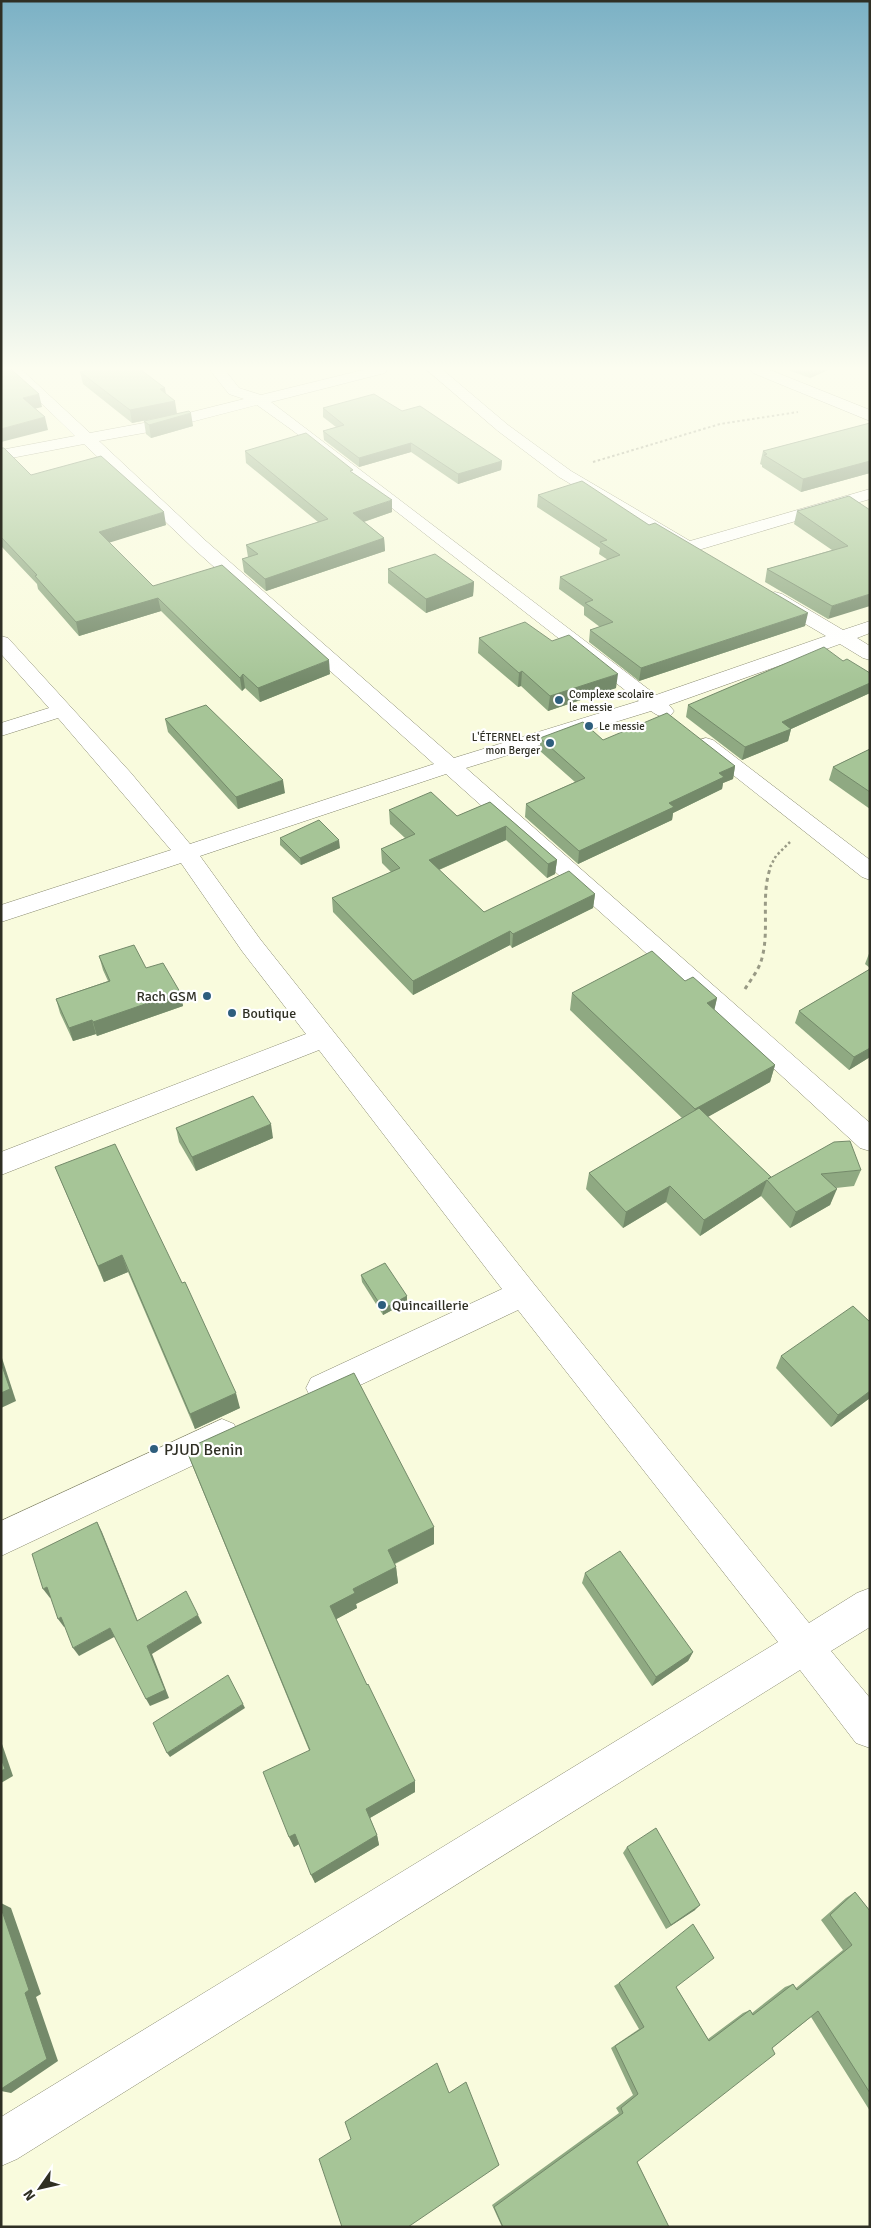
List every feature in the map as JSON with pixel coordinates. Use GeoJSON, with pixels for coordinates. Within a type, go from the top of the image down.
{"type":"FeatureCollection","features":[{"type":"Feature","properties":{"kind":"street"},"geometry":{"type":"LineString","coordinates":[[127,474],[200,544],[449,766],[732,1014],[870,1140]]}},
{"type":"Feature","properties":{"kind":"street"},"geometry":{"type":"LineString","coordinates":[[356,474],[677,721]]}},
{"type":"Feature","properties":{"kind":"street"},"geometry":{"type":"LineString","coordinates":[[565,474],[706,557]]}},
{"type":"Feature","properties":{"kind":"street"},"geometry":{"type":"LineString","coordinates":[[689,547],[870,494]]}},
{"type":"Feature","properties":{"kind":"street"},"geometry":{"type":"LineString","coordinates":[[764,592],[870,654]]}},
{"type":"Feature","properties":{"kind":"street"},"geometry":{"type":"LineString","coordinates":[[1,914],[449,766],[654,703],[870,627]]}},
{"type":"Feature","properties":{"kind":"street"},"geometry":{"type":"LineString","coordinates":[[1,642],[186,853],[250,946],[870,1729]]}},
{"type":"Feature","properties":{"kind":"street"},"geometry":{"type":"LineString","coordinates":[[1,730],[61,711]]}},
{"type":"Feature","properties":{"kind":"street"},"geometry":{"type":"LineString","coordinates":[[692,734],[870,872]]}},
{"type":"Feature","properties":{"kind":"street"},"geometry":{"type":"LineString","coordinates":[[1,1164],[324,1038]]}},
{"type":"Feature","properties":{"kind":"street"},"geometry":{"type":"LineString","coordinates":[[298,1399],[523,1293]]}},
{"type":"Feature","properties":{"kind":"street"},"geometry":{"type":"LineString","coordinates":[[1,1539],[244,1425]]}},
{"type":"Feature","properties":{"kind":"street"},"geometry":{"type":"LineString","coordinates":[[1,2143],[870,1606]]}},
{"type":"Feature","properties":{"kind":"path"},"geometry":{"type":"LineString","coordinates":[[732,1014],[762,959],[766,930],[766,891],[769,871],[777,856],[809,825]]}},
{"type":"Feature","properties":{"kind":"building"},"geometry":{"type":"Polygon","coordinates":[[[1,474],[121,474],[164,512],[99,532],[153,586],[222,565],[329,660],[258,688],[243,674],[240,678],[158,598],[76,622],[35,576],[37,575],[1,537],[1,474]]]}},
{"type":"Feature","properties":{"kind":"building"},"geometry":{"type":"Polygon","coordinates":[[[273,474],[354,474],[392,500],[353,513],[384,538],[265,579],[242,559],[258,554],[246,545],[328,519],[273,474]]]}},
{"type":"Feature","properties":{"kind":"building"},"geometry":{"type":"Polygon","coordinates":[[[795,474],[822,474],[803,479],[795,474]]]}},
{"type":"Feature","properties":{"kind":"building"},"geometry":{"type":"Polygon","coordinates":[[[582,481],[649,525],[655,523],[808,613],[641,668],[590,630],[613,622],[585,603],[593,600],[560,577],[620,555],[600,542],[607,540],[538,495],[582,481]]]}},
{"type":"Feature","properties":{"kind":"building"},"geometry":{"type":"Polygon","coordinates":[[[849,496],[870,510],[870,594],[832,606],[767,569],[848,546],[797,511],[849,496]]]}},
{"type":"Feature","properties":{"kind":"building"},"geometry":{"type":"Polygon","coordinates":[[[435,554],[474,582],[426,599],[388,569],[435,554]]]}},
{"type":"Feature","properties":{"kind":"building"},"geometry":{"type":"Polygon","coordinates":[[[525,622],[552,641],[569,635],[618,674],[550,696],[522,671],[519,673],[479,638],[525,622]]]}},
{"type":"Feature","properties":{"kind":"building"},"geometry":{"type":"Polygon","coordinates":[[[824,647],[843,661],[847,659],[870,673],[870,683],[782,722],[791,729],[745,747],[688,705],[824,647]]]}},
{"type":"Feature","properties":{"kind":"building"},"geometry":{"type":"Polygon","coordinates":[[[206,705],[283,780],[236,797],[165,719],[206,705]]]}},
{"type":"Feature","properties":{"kind":"building"},"geometry":{"type":"Polygon","coordinates":[[[667,713],[735,766],[719,773],[724,777],[669,803],[674,807],[579,851],[526,804],[585,778],[540,738],[583,722],[603,740],[667,713]]]}},
{"type":"Feature","properties":{"kind":"building"},"geometry":{"type":"Polygon","coordinates":[[[870,749],[870,792],[833,767],[870,749]]]}},
{"type":"Feature","properties":{"kind":"building"},"geometry":{"type":"Polygon","coordinates":[[[431,792],[457,816],[490,802],[557,860],[548,864],[506,826],[429,860],[484,912],[569,871],[595,894],[513,934],[510,931],[413,981],[332,898],[400,868],[381,849],[415,834],[389,810],[431,792]]]}},
{"type":"Feature","properties":{"kind":"building"},"geometry":{"type":"Polygon","coordinates":[[[319,820],[339,840],[300,858],[280,838],[319,820]]]}},
{"type":"Feature","properties":{"kind":"building"},"geometry":{"type":"Polygon","coordinates":[[[134,945],[146,968],[163,963],[180,992],[93,1022],[92,1020],[69,1028],[56,999],[110,981],[99,956],[134,945]]]}},
{"type":"Feature","properties":{"kind":"building"},"geometry":{"type":"Polygon","coordinates":[[[652,951],[685,981],[693,977],[717,998],[707,1003],[775,1065],[695,1109],[572,993],[652,951]]]}},
{"type":"Feature","properties":{"kind":"building"},"geometry":{"type":"Polygon","coordinates":[[[870,969],[870,1048],[854,1057],[799,1011],[870,969]]]}},
{"type":"Feature","properties":{"kind":"building"},"geometry":{"type":"Polygon","coordinates":[[[253,1096],[271,1124],[192,1157],[176,1128],[253,1096]]]}},
{"type":"Feature","properties":{"kind":"building"},"geometry":{"type":"Polygon","coordinates":[[[699,1108],[771,1177],[768,1179],[834,1142],[850,1141],[861,1170],[821,1174],[837,1189],[796,1212],[767,1180],[704,1220],[670,1186],[626,1212],[589,1173],[699,1108]]]}},
{"type":"Feature","properties":{"kind":"building"},"geometry":{"type":"Polygon","coordinates":[[[115,1144],[182,1283],[185,1282],[236,1393],[190,1414],[122,1255],[98,1266],[55,1167],[115,1144]]]}},
{"type":"Feature","properties":{"kind":"building"},"geometry":{"type":"Polygon","coordinates":[[[385,1263],[407,1296],[383,1309],[361,1275],[385,1263]]]}},
{"type":"Feature","properties":{"kind":"building"},"geometry":{"type":"Polygon","coordinates":[[[853,1306],[870,1322],[870,1391],[838,1415],[781,1356],[853,1306]]]}},
{"type":"Feature","properties":{"kind":"building"},"geometry":{"type":"Polygon","coordinates":[[[1,1363],[10,1389],[1,1393],[1,1363]]]}},
{"type":"Feature","properties":{"kind":"building"},"geometry":{"type":"Polygon","coordinates":[[[354,1373],[434,1527],[388,1550],[396,1567],[353,1589],[355,1593],[330,1606],[415,1781],[366,1809],[377,1835],[311,1875],[295,1834],[289,1837],[263,1772],[310,1750],[186,1449],[354,1373]]]}},
{"type":"Feature","properties":{"kind":"building"},"geometry":{"type":"Polygon","coordinates":[[[97,1522],[137,1621],[186,1591],[198,1615],[147,1646],[165,1690],[146,1699],[110,1628],[73,1648],[61,1617],[58,1619],[47,1587],[43,1589],[32,1554],[97,1522]]]}},
{"type":"Feature","properties":{"kind":"building"},"geometry":{"type":"Polygon","coordinates":[[[620,1551],[693,1652],[656,1677],[585,1573],[620,1551]]]}},
{"type":"Feature","properties":{"kind":"building"},"geometry":{"type":"Polygon","coordinates":[[[228,1675],[243,1704],[167,1753],[153,1723],[228,1675]]]}},
{"type":"Feature","properties":{"kind":"building"},"geometry":{"type":"Polygon","coordinates":[[[1,1758],[5,1769],[1,1771],[1,1758]]]}},
{"type":"Feature","properties":{"kind":"building"},"geometry":{"type":"Polygon","coordinates":[[[656,1828],[700,1905],[671,1925],[627,1847],[656,1828]]]}},
{"type":"Feature","properties":{"kind":"building"},"geometry":{"type":"Polygon","coordinates":[[[855,1892],[870,1911],[870,2093],[818,2011],[772,2048],[775,2054],[637,2162],[669,2227],[503,2227],[494,2207],[623,2113],[621,2108],[638,2094],[615,2046],[644,2027],[619,1983],[693,1924],[714,1958],[676,1987],[709,2041],[750,2010],[753,2015],[793,1984],[797,1990],[852,1945],[830,1915],[855,1892]]]}},
{"type":"Feature","properties":{"kind":"building"},"geometry":{"type":"Polygon","coordinates":[[[1,1908],[29,1990],[25,1993],[47,2059],[1,2089],[1,1908]]]}},
{"type":"Feature","properties":{"kind":"building"},"geometry":{"type":"Polygon","coordinates":[[[437,2063],[449,2093],[466,2082],[499,2165],[408,2227],[342,2227],[319,2159],[351,2139],[345,2122],[437,2063]]]}},
{"type":"Feature","properties":{"kind":"place","name":"Complexe scolaire le messie"},"geometry":{"type":"Point","coordinates":[559,700]}},
{"type":"Feature","properties":{"kind":"place","name":"Le messie"},"geometry":{"type":"Point","coordinates":[589,726]}},
{"type":"Feature","properties":{"kind":"place","name":"L'ÉTERNEL est mon Berger"},"geometry":{"type":"Point","coordinates":[550,743]}},
{"type":"Feature","properties":{"kind":"place","name":"Rach GSM"},"geometry":{"type":"Point","coordinates":[207,996]}},
{"type":"Feature","properties":{"kind":"place","name":"Boutique"},"geometry":{"type":"Point","coordinates":[232,1013]}},
{"type":"Feature","properties":{"kind":"place","name":"Quincaillerie"},"geometry":{"type":"Point","coordinates":[382,1305]}},
{"type":"Feature","properties":{"kind":"place","name":"PJUD Benin"},"geometry":{"type":"Point","coordinates":[154,1449]}}]}
